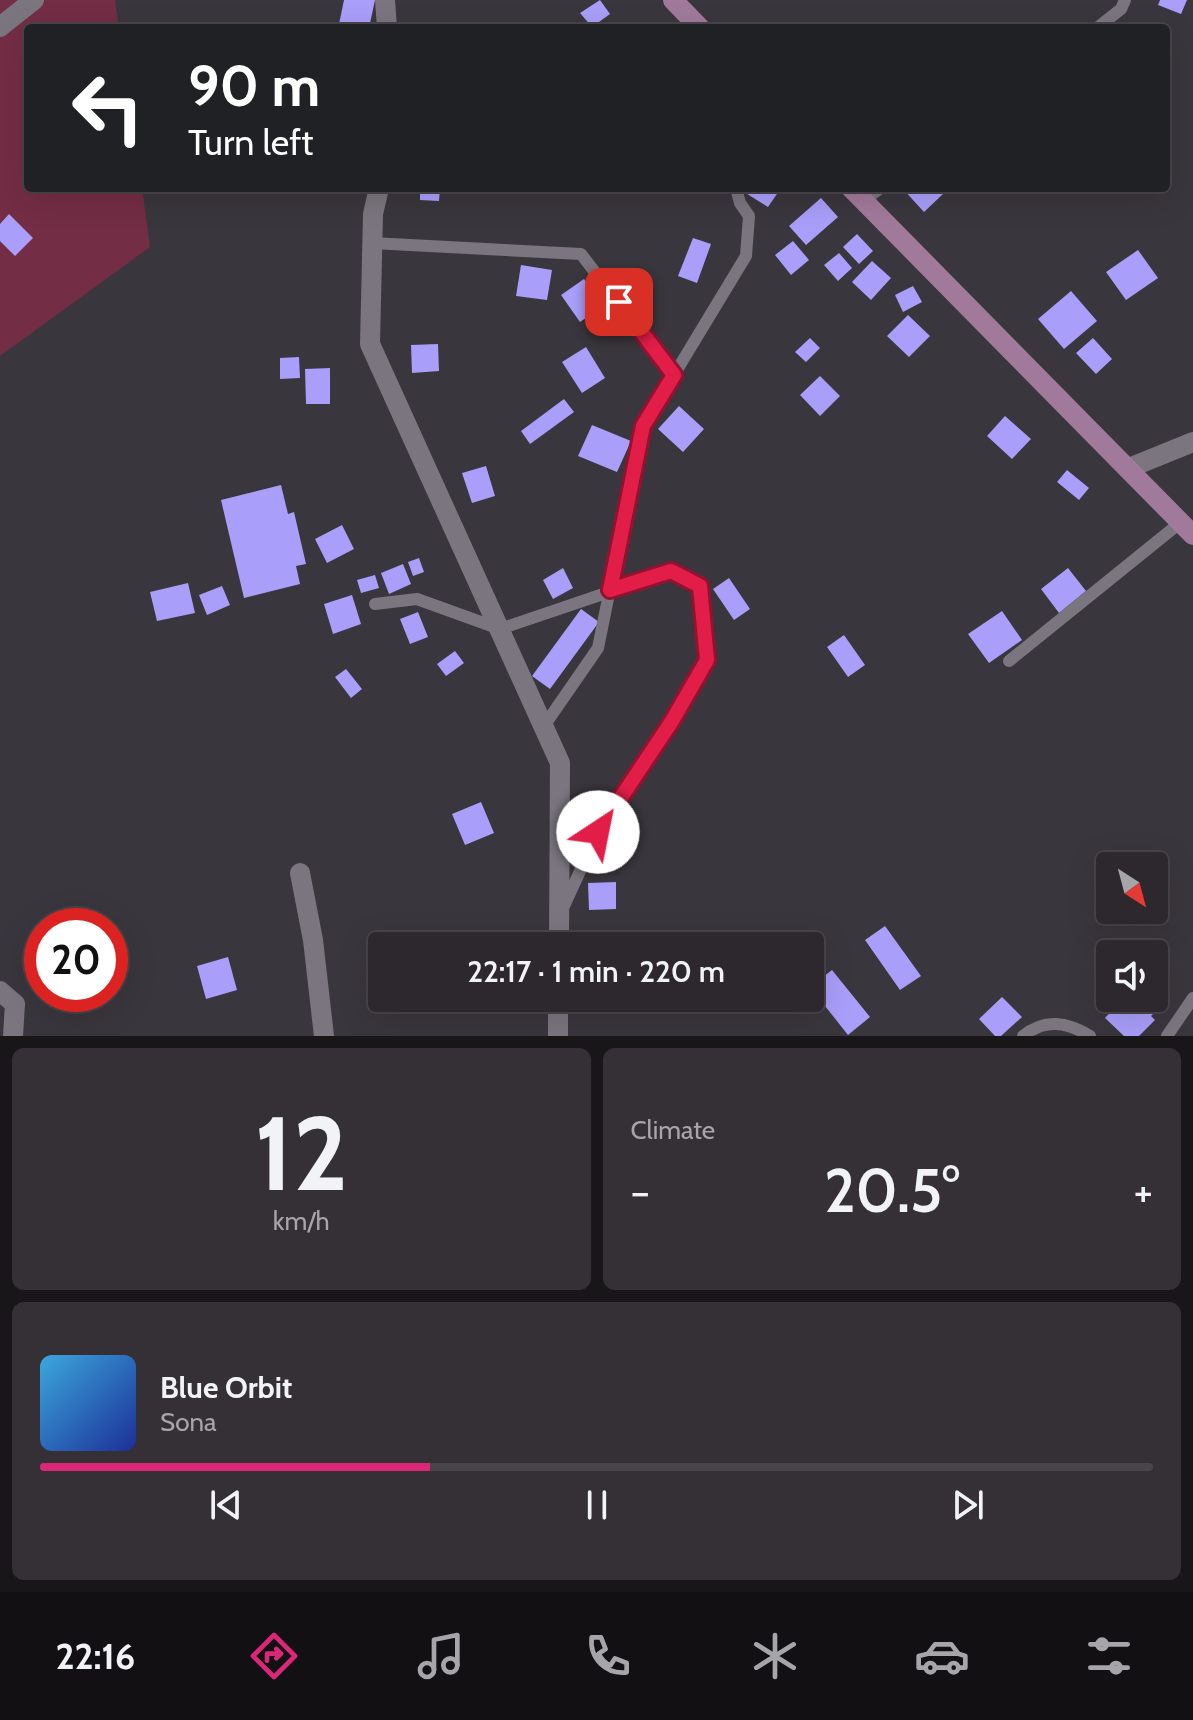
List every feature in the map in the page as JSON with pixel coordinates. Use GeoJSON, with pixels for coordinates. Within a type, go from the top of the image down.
{"type":"FeatureCollection","features":[{"type":"Feature","properties":{"kind":"main road"},"geometry":{"type":"LineString","coordinates":[[673,0],[696,24]]}},
{"type":"Feature","properties":{"kind":"main road"},"geometry":{"type":"LineString","coordinates":[[857,194],[1187,528]]}},
{"type":"Feature","properties":{"kind":"street"},"geometry":{"type":"LineString","coordinates":[[0,27],[34,0]]}},
{"type":"Feature","properties":{"kind":"street"},"geometry":{"type":"LineString","coordinates":[[385,0],[387,24]]}},
{"type":"Feature","properties":{"kind":"street"},"geometry":{"type":"LineString","coordinates":[[378,192],[372,243],[370,344],[560,763],[559,932]]}},
{"type":"Feature","properties":{"kind":"street"},"geometry":{"type":"LineString","coordinates":[[1129,468],[1193,442]]}},
{"type":"Feature","properties":{"kind":"street"},"geometry":{"type":"LineString","coordinates":[[300,873],[313,940],[324,1036]]}},
{"type":"Feature","properties":{"kind":"street"},"geometry":{"type":"LineString","coordinates":[[0,991],[15,1004],[13,1036]]}},
{"type":"Feature","properties":{"kind":"street"},"geometry":{"type":"LineString","coordinates":[[558,1012],[558,1036]]}},
{"type":"Feature","properties":{"kind":"lane"},"geometry":{"type":"LineString","coordinates":[[1102,24],[1121,9],[1125,0]]}},
{"type":"Feature","properties":{"kind":"lane"},"geometry":{"type":"LineString","coordinates":[[544,726],[598,648],[643,426],[746,256],[749,216],[737,192]]}},
{"type":"Feature","properties":{"kind":"lane"},"geometry":{"type":"LineString","coordinates":[[372,243],[581,254],[674,375]]}},
{"type":"Feature","properties":{"kind":"lane"},"geometry":{"type":"LineString","coordinates":[[1009,661],[1187,528]]}},
{"type":"Feature","properties":{"kind":"lane"},"geometry":{"type":"LineString","coordinates":[[375,604],[417,599],[500,629],[671,571],[700,586],[707,660],[672,721],[598,832],[559,916]]}},
{"type":"Feature","properties":{"kind":"lane"},"geometry":{"type":"LineString","coordinates":[[1167,1036],[1193,998]]}},
{"type":"Feature","properties":{"kind":"lane"},"geometry":{"type":"LineString","coordinates":[[1023,1036],[1036,1025],[1069,1023],[1090,1036]]}},
{"type":"Feature","properties":{"kind":"shaded area"},"geometry":{"type":"Polygon","coordinates":[[[0,0],[115,0],[118,24],[24,24],[24,192],[143,192],[150,247],[0,356],[0,0]]]}},
{"type":"Feature","properties":{"kind":"building"},"geometry":{"type":"Polygon","coordinates":[[[344,0],[375,0],[370,24],[339,24],[344,0]]]}},
{"type":"Feature","properties":{"kind":"building"},"geometry":{"type":"Polygon","coordinates":[[[600,0],[610,14],[596,24],[589,24],[580,13],[600,0]]]}},
{"type":"Feature","properties":{"kind":"building"},"geometry":{"type":"Polygon","coordinates":[[[1160,0],[1187,0],[1181,14],[1158,5],[1160,0]]]}},
{"type":"Feature","properties":{"kind":"building"},"geometry":{"type":"Polygon","coordinates":[[[420,192],[440,192],[439,201],[420,200],[420,192]]]}},
{"type":"Feature","properties":{"kind":"building"},"geometry":{"type":"Polygon","coordinates":[[[744,192],[778,192],[768,207],[744,192]]]}},
{"type":"Feature","properties":{"kind":"building"},"geometry":{"type":"Polygon","coordinates":[[[906,192],[943,194],[924,212],[906,192]]]}},
{"type":"Feature","properties":{"kind":"building"},"geometry":{"type":"Polygon","coordinates":[[[821,198],[838,217],[806,245],[789,226],[821,198]]]}},
{"type":"Feature","properties":{"kind":"building"},"geometry":{"type":"Polygon","coordinates":[[[9,214],[33,238],[15,256],[0,241],[0,224],[9,214]]]}},
{"type":"Feature","properties":{"kind":"building"},"geometry":{"type":"Polygon","coordinates":[[[857,234],[873,251],[859,264],[843,247],[857,234]]]}},
{"type":"Feature","properties":{"kind":"building"},"geometry":{"type":"Polygon","coordinates":[[[693,238],[711,244],[697,283],[678,276],[693,238]]]}},
{"type":"Feature","properties":{"kind":"building"},"geometry":{"type":"Polygon","coordinates":[[[793,241],[809,260],[791,275],[775,255],[793,241]]]}},
{"type":"Feature","properties":{"kind":"building"},"geometry":{"type":"Polygon","coordinates":[[[1138,250],[1158,278],[1126,300],[1106,272],[1138,250]]]}},
{"type":"Feature","properties":{"kind":"building"},"geometry":{"type":"Polygon","coordinates":[[[839,253],[852,268],[838,281],[824,265],[839,253]]]}},
{"type":"Feature","properties":{"kind":"building"},"geometry":{"type":"Polygon","coordinates":[[[872,261],[891,278],[871,300],[852,282],[872,261]]]}},
{"type":"Feature","properties":{"kind":"building"},"geometry":{"type":"Polygon","coordinates":[[[521,265],[552,270],[547,300],[516,296],[521,265]]]}},
{"type":"Feature","properties":{"kind":"building"},"geometry":{"type":"Polygon","coordinates":[[[584,279],[603,306],[580,322],[561,295],[584,279]]]}},
{"type":"Feature","properties":{"kind":"building"},"geometry":{"type":"Polygon","coordinates":[[[913,286],[922,302],[903,312],[895,295],[913,286]]]}},
{"type":"Feature","properties":{"kind":"building"},"geometry":{"type":"Polygon","coordinates":[[[1071,291],[1097,321],[1064,349],[1038,319],[1071,291]]]}},
{"type":"Feature","properties":{"kind":"building"},"geometry":{"type":"Polygon","coordinates":[[[908,315],[930,336],[909,357],[887,336],[908,315]]]}},
{"type":"Feature","properties":{"kind":"building"},"geometry":{"type":"Polygon","coordinates":[[[810,338],[820,348],[806,362],[795,352],[810,338]]]}},
{"type":"Feature","properties":{"kind":"building"},"geometry":{"type":"Polygon","coordinates":[[[1093,338],[1112,359],[1096,374],[1076,353],[1093,338]]]}},
{"type":"Feature","properties":{"kind":"building"},"geometry":{"type":"Polygon","coordinates":[[[438,344],[439,371],[412,373],[411,345],[438,344]]]}},
{"type":"Feature","properties":{"kind":"building"},"geometry":{"type":"Polygon","coordinates":[[[586,347],[605,378],[582,393],[562,362],[586,347]]]}},
{"type":"Feature","properties":{"kind":"building"},"geometry":{"type":"Polygon","coordinates":[[[299,357],[300,378],[280,379],[280,358],[299,357]]]}},
{"type":"Feature","properties":{"kind":"building"},"geometry":{"type":"Polygon","coordinates":[[[330,368],[330,404],[306,404],[305,369],[330,368]]]}},
{"type":"Feature","properties":{"kind":"building"},"geometry":{"type":"Polygon","coordinates":[[[820,376],[840,396],[820,416],[800,395],[820,376]]]}},
{"type":"Feature","properties":{"kind":"building"},"geometry":{"type":"Polygon","coordinates":[[[564,399],[574,412],[530,444],[521,431],[564,399]]]}},
{"type":"Feature","properties":{"kind":"building"},"geometry":{"type":"Polygon","coordinates":[[[679,406],[704,429],[683,452],[658,429],[679,406]]]}},
{"type":"Feature","properties":{"kind":"building"},"geometry":{"type":"Polygon","coordinates":[[[1005,416],[1031,439],[1012,459],[987,436],[1005,416]]]}},
{"type":"Feature","properties":{"kind":"building"},"geometry":{"type":"Polygon","coordinates":[[[592,425],[631,441],[617,472],[578,456],[592,425]]]}},
{"type":"Feature","properties":{"kind":"building"},"geometry":{"type":"Polygon","coordinates":[[[486,466],[495,496],[472,503],[462,473],[486,466]]]}},
{"type":"Feature","properties":{"kind":"building"},"geometry":{"type":"Polygon","coordinates":[[[1067,470],[1089,488],[1079,500],[1057,482],[1067,470]]]}},
{"type":"Feature","properties":{"kind":"building"},"geometry":{"type":"Polygon","coordinates":[[[281,485],[288,514],[294,512],[306,564],[296,566],[300,584],[244,598],[221,500],[281,485]]]}},
{"type":"Feature","properties":{"kind":"building"},"geometry":{"type":"Polygon","coordinates":[[[342,525],[354,549],[327,563],[315,539],[342,525]]]}},
{"type":"Feature","properties":{"kind":"building"},"geometry":{"type":"Polygon","coordinates":[[[419,558],[424,572],[413,576],[408,562],[419,558]]]}},
{"type":"Feature","properties":{"kind":"building"},"geometry":{"type":"Polygon","coordinates":[[[403,564],[411,584],[389,594],[381,573],[403,564]]]}},
{"type":"Feature","properties":{"kind":"building"},"geometry":{"type":"Polygon","coordinates":[[[563,568],[573,588],[553,599],[543,580],[563,568]]]}},
{"type":"Feature","properties":{"kind":"building"},"geometry":{"type":"Polygon","coordinates":[[[1068,568],[1086,591],[1059,613],[1041,589],[1068,568]]]}},
{"type":"Feature","properties":{"kind":"building"},"geometry":{"type":"Polygon","coordinates":[[[375,575],[379,588],[361,593],[357,580],[375,575]]]}},
{"type":"Feature","properties":{"kind":"building"},"geometry":{"type":"Polygon","coordinates":[[[729,578],[750,609],[734,620],[713,589],[729,578]]]}},
{"type":"Feature","properties":{"kind":"building"},"geometry":{"type":"Polygon","coordinates":[[[188,583],[195,613],[157,621],[150,592],[188,583]]]}},
{"type":"Feature","properties":{"kind":"building"},"geometry":{"type":"Polygon","coordinates":[[[222,586],[230,605],[207,615],[199,595],[222,586]]]}},
{"type":"Feature","properties":{"kind":"building"},"geometry":{"type":"Polygon","coordinates":[[[352,595],[361,624],[333,634],[324,604],[352,595]]]}},
{"type":"Feature","properties":{"kind":"building"},"geometry":{"type":"Polygon","coordinates":[[[581,609],[599,622],[550,689],[532,676],[581,609]]]}},
{"type":"Feature","properties":{"kind":"building"},"geometry":{"type":"Polygon","coordinates":[[[1002,611],[1022,640],[989,663],[968,634],[1002,611]]]}},
{"type":"Feature","properties":{"kind":"building"},"geometry":{"type":"Polygon","coordinates":[[[418,612],[428,637],[410,644],[400,619],[418,612]]]}},
{"type":"Feature","properties":{"kind":"building"},"geometry":{"type":"Polygon","coordinates":[[[844,635],[865,665],[848,677],[827,647],[844,635]]]}},
{"type":"Feature","properties":{"kind":"building"},"geometry":{"type":"Polygon","coordinates":[[[455,651],[464,663],[446,676],[437,664],[455,651]]]}},
{"type":"Feature","properties":{"kind":"building"},"geometry":{"type":"Polygon","coordinates":[[[346,669],[362,689],[351,698],[335,677],[346,669]]]}},
{"type":"Feature","properties":{"kind":"building"},"geometry":{"type":"Polygon","coordinates":[[[481,802],[494,833],[465,845],[452,814],[481,802]]]}},
{"type":"Feature","properties":{"kind":"building"},"geometry":{"type":"Polygon","coordinates":[[[616,882],[616,909],[589,910],[588,883],[616,882]]]}},
{"type":"Feature","properties":{"kind":"building"},"geometry":{"type":"Polygon","coordinates":[[[885,926],[921,976],[900,990],[865,940],[885,926]]]}},
{"type":"Feature","properties":{"kind":"building"},"geometry":{"type":"Polygon","coordinates":[[[228,957],[237,990],[206,999],[197,966],[228,957]]]}},
{"type":"Feature","properties":{"kind":"building"},"geometry":{"type":"Polygon","coordinates":[[[832,970],[870,1017],[848,1035],[824,1005],[824,976],[832,970]]]}},
{"type":"Feature","properties":{"kind":"building"},"geometry":{"type":"Polygon","coordinates":[[[1002,997],[1022,1017],[1001,1036],[995,1036],[979,1019],[1002,997]]]}},
{"type":"Feature","properties":{"kind":"building"},"geometry":{"type":"Polygon","coordinates":[[[1111,1012],[1153,1012],[1151,1016],[1155,1020],[1139,1036],[1124,1036],[1105,1018],[1111,1012]]]}},
{"type":"Feature","properties":{"kind":"route"},"geometry":{"type":"LineString","coordinates":[[598,832],[672,721],[707,660],[700,586],[671,571],[610,590],[643,426],[674,375],[619,302]]}}]}
